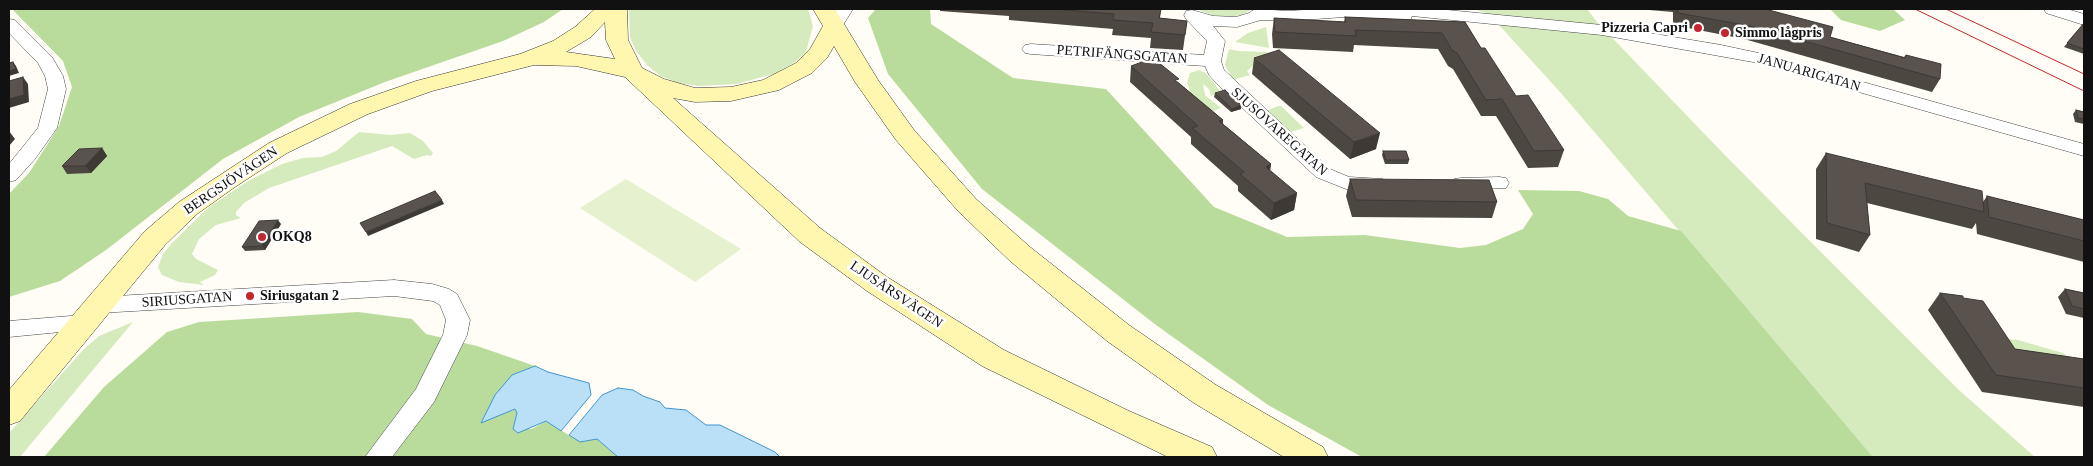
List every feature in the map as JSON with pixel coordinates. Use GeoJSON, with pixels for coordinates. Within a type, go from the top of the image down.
{"type":"FeatureCollection","features":[{"type":"Feature","properties":{"kind":"main road","name":"BERGSJÖVÄGEN"},"geometry":{"type":"LineString","coordinates":[[9,412],[155,238],[188,208],[226,180],[278,148],[342,116],[390,97],[467,73],[528,59],[576,38],[607,9]]}},
{"type":"Feature","properties":{"kind":"main road"},"geometry":{"type":"LineString","coordinates":[[616,9],[617,40],[633,72]]}},
{"type":"Feature","properties":{"kind":"main road","name":"BERGSJÖVÄGEN"},"geometry":{"type":"LineString","coordinates":[[528,59],[576,59],[606,64],[633,72],[665,88],[695,95],[731,94],[753,90],[781,80],[804,68],[819,53],[834,15]]}},
{"type":"Feature","properties":{"kind":"main road"},"geometry":{"type":"LineString","coordinates":[[834,15],[867,82],[905,135],[967,205],[1020,254],[1118,333],[1205,394],[1311,457]]}},
{"type":"Feature","properties":{"kind":"main road","name":"LJUSÅRSVÄGEN"},"geometry":{"type":"LineString","coordinates":[[633,72],[782,211],[810,235],[877,284],[994,358],[1118,420],[1200,457]]}},
{"type":"Feature","properties":{"kind":"street","name":"JANUARIGATAN"},"geometry":{"type":"LineString","coordinates":[[1388,9],[1667,39],[1748,56],[2084,150]]}},
{"type":"Feature","properties":{"kind":"street"},"geometry":{"type":"LineString","coordinates":[[2052,9],[2084,20]]}},
{"type":"Feature","properties":{"kind":"street","name":"JANUARIGATAN"},"geometry":{"type":"LineString","coordinates":[[1190,12],[1218,22],[1256,15],[1288,16],[1344,12],[1529,24]]}},
{"type":"Feature","properties":{"kind":"street"},"geometry":{"type":"LineString","coordinates":[[1190,12],[1216,41]]}},
{"type":"Feature","properties":{"kind":"street"},"geometry":{"type":"LineString","coordinates":[[1212,61],[1216,41],[1256,15]]}},
{"type":"Feature","properties":{"kind":"street"},"geometry":{"type":"LineString","coordinates":[[9,24],[46,61],[54,76],[57,89],[47,128],[28,155],[9,176]]}},
{"type":"Feature","properties":{"kind":"street","name":"PETRIFÄNGSGATAN"},"geometry":{"type":"LineString","coordinates":[[1031,49],[1212,61]]}},
{"type":"Feature","properties":{"kind":"street","name":"SJUSOVAREGATAN"},"geometry":{"type":"LineString","coordinates":[[1212,61],[1215,71],[1225,82],[1323,173],[1346,183],[1394,184]]}},
{"type":"Feature","properties":{"kind":"street"},"geometry":{"type":"LineString","coordinates":[[1441,184],[1499,184]]}},
{"type":"Feature","properties":{"kind":"street","name":"SIRIUSGATAN"},"geometry":{"type":"LineString","coordinates":[[9,329],[91,314],[394,288],[432,292],[441,295],[449,300],[458,320],[455,335],[424,396],[378,457]]}},
{"type":"Feature","properties":{"kind":"green space"},"geometry":{"type":"Polygon","coordinates":[[[12,9],[563,9],[544,22],[503,41],[385,82],[299,117],[223,159],[106,250],[60,281],[9,297],[9,194],[29,173],[59,126],[72,87],[63,61],[12,9]]]}},
{"type":"Feature","properties":{"kind":"green space"},"geometry":{"type":"Polygon","coordinates":[[[629,9],[808,9],[813,26],[806,52],[795,62],[774,74],[736,84],[698,86],[678,83],[661,76],[648,66],[636,51],[630,37],[629,9]]]}},
{"type":"Feature","properties":{"kind":"green space"},"geometry":{"type":"Polygon","coordinates":[[[876,9],[930,9],[931,24],[1013,78],[1106,89],[1214,207],[1287,237],[1365,235],[1460,248],[1486,245],[1523,229],[1533,214],[1518,190],[1579,191],[1608,199],[1628,216],[1681,231],[1873,457],[1362,457],[1268,405],[1156,325],[982,189],[888,74],[868,18],[876,9]]]}},
{"type":"Feature","properties":{"kind":"green space"},"geometry":{"type":"Polygon","coordinates":[[[1196,9],[1253,9],[1241,15],[1227,17],[1212,15],[1196,9]]]}},
{"type":"Feature","properties":{"kind":"green space"},"geometry":{"type":"Polygon","coordinates":[[[1473,9],[1587,9],[1597,22],[1719,149],[1960,391],[2035,457],[1873,457],[1560,92],[1489,14],[1473,9]]]}},
{"type":"Feature","properties":{"kind":"green space"},"geometry":{"type":"Polygon","coordinates":[[[1830,9],[1893,9],[1905,20],[1880,31],[1841,20],[1830,9]]]}},
{"type":"Feature","properties":{"kind":"green space"},"geometry":{"type":"Polygon","coordinates":[[[1266,27],[1269,48],[1235,42],[1248,33],[1266,27]]]}},
{"type":"Feature","properties":{"kind":"green space"},"geometry":{"type":"Polygon","coordinates":[[[1229,49],[1268,52],[1247,71],[1250,75],[1233,80],[1225,65],[1229,49]]]}},
{"type":"Feature","properties":{"kind":"green space"},"geometry":{"type":"Polygon","coordinates":[[[1199,70],[1206,73],[1220,91],[1211,96],[1209,89],[1203,84],[1205,95],[1221,108],[1208,113],[1192,97],[1187,83],[1190,73],[1199,70]]]}},
{"type":"Feature","properties":{"kind":"green space"},"geometry":{"type":"Polygon","coordinates":[[[1281,106],[1304,128],[1290,132],[1266,111],[1281,106]]]}},
{"type":"Feature","properties":{"kind":"green space"},"geometry":{"type":"Polygon","coordinates":[[[359,132],[390,135],[410,133],[423,141],[433,153],[431,156],[427,155],[414,159],[392,146],[269,188],[244,203],[236,212],[236,215],[241,218],[216,225],[199,239],[192,254],[196,259],[218,270],[215,275],[200,282],[204,285],[179,282],[162,275],[158,267],[163,254],[209,207],[248,181],[282,164],[303,158],[322,157],[336,151],[359,132]]]}},
{"type":"Feature","properties":{"kind":"green space"},"geometry":{"type":"Polygon","coordinates":[[[626,179],[741,249],[695,282],[580,208],[626,179]]]}},
{"type":"Feature","properties":{"kind":"green space"},"geometry":{"type":"Polygon","coordinates":[[[358,312],[412,319],[426,334],[477,346],[535,366],[512,375],[481,422],[515,409],[517,413],[513,429],[532,429],[546,421],[580,442],[597,439],[618,457],[44,457],[104,387],[167,332],[199,322],[358,312]]]}},
{"type":"Feature","properties":{"kind":"green space"},"geometry":{"type":"Polygon","coordinates":[[[133,322],[20,457],[9,457],[9,433],[83,350],[99,336],[133,322]]]}},
{"type":"Feature","properties":{"kind":"green space"},"geometry":{"type":"Polygon","coordinates":[[[2006,339],[2018,340],[2063,353],[2069,358],[2031,363],[2002,341],[2006,339]]]}},
{"type":"Feature","properties":{"kind":"water"},"geometry":{"type":"Polygon","coordinates":[[[535,366],[548,372],[589,383],[591,395],[561,431],[546,421],[518,433],[513,429],[517,413],[515,409],[481,423],[495,395],[512,375],[535,366]]]}},
{"type":"Feature","properties":{"kind":"water"},"geometry":{"type":"Polygon","coordinates":[[[618,388],[633,390],[660,402],[665,408],[686,410],[706,425],[720,425],[775,452],[780,457],[618,457],[597,439],[580,442],[569,435],[602,395],[618,388]]]}},
{"type":"Feature","properties":{"kind":"building"},"geometry":{"type":"Polygon","coordinates":[[[1054,9],[1161,9],[1159,18],[1187,21],[1185,35],[1151,32],[1153,23],[1113,20],[1114,14],[1054,9]]]}},
{"type":"Feature","properties":{"kind":"building"},"geometry":{"type":"Polygon","coordinates":[[[1678,9],[1765,9],[1833,27],[1830,37],[1905,58],[1906,55],[1941,64],[1940,79],[1750,26],[1678,13],[1678,9]]]}},
{"type":"Feature","properties":{"kind":"building"},"geometry":{"type":"Polygon","coordinates":[[[1345,17],[1465,22],[1481,48],[1485,48],[1516,96],[1528,95],[1564,150],[1534,151],[1502,99],[1486,100],[1457,53],[1452,50],[1442,33],[1355,30],[1356,36],[1275,32],[1274,18],[1346,22],[1345,17]]]}},
{"type":"Feature","properties":{"kind":"building"},"geometry":{"type":"Polygon","coordinates":[[[2084,23],[2084,49],[2067,43],[2084,23]]]}},
{"type":"Feature","properties":{"kind":"building"},"geometry":{"type":"Polygon","coordinates":[[[1279,50],[1380,133],[1354,142],[1254,58],[1279,50]]]}},
{"type":"Feature","properties":{"kind":"building"},"geometry":{"type":"Polygon","coordinates":[[[1153,58],[1179,79],[1175,80],[1223,120],[1219,121],[1271,164],[1266,167],[1297,193],[1274,203],[1240,174],[1244,172],[1192,128],[1198,126],[1131,66],[1153,58]]]}},
{"type":"Feature","properties":{"kind":"building"},"geometry":{"type":"Polygon","coordinates":[[[13,62],[16,69],[9,71],[9,63],[13,62]]]}},
{"type":"Feature","properties":{"kind":"building"},"geometry":{"type":"Polygon","coordinates":[[[23,77],[24,95],[9,99],[9,81],[23,77]]]}},
{"type":"Feature","properties":{"kind":"building"},"geometry":{"type":"Polygon","coordinates":[[[1225,90],[1241,105],[1232,109],[1215,93],[1225,90]]]}},
{"type":"Feature","properties":{"kind":"building"},"geometry":{"type":"Polygon","coordinates":[[[2076,110],[2084,112],[2084,119],[2078,118],[2076,110]]]}},
{"type":"Feature","properties":{"kind":"building"},"geometry":{"type":"Polygon","coordinates":[[[102,148],[85,166],[62,166],[79,149],[102,148]]]}},
{"type":"Feature","properties":{"kind":"building"},"geometry":{"type":"Polygon","coordinates":[[[1383,151],[1406,151],[1409,160],[1386,160],[1383,151]]]}},
{"type":"Feature","properties":{"kind":"building"},"geometry":{"type":"Polygon","coordinates":[[[1826,153],[1982,191],[1984,212],[1865,183],[1870,235],[1827,223],[1826,153]]]}},
{"type":"Feature","properties":{"kind":"building"},"geometry":{"type":"Polygon","coordinates":[[[1350,179],[1489,180],[1497,202],[1356,200],[1350,179]]]}},
{"type":"Feature","properties":{"kind":"building"},"geometry":{"type":"Polygon","coordinates":[[[435,191],[442,200],[366,232],[360,223],[435,191]]]}},
{"type":"Feature","properties":{"kind":"building"},"geometry":{"type":"Polygon","coordinates":[[[1987,196],[2084,220],[2084,241],[1989,217],[1987,196]]]}},
{"type":"Feature","properties":{"kind":"building"},"geometry":{"type":"Polygon","coordinates":[[[278,220],[262,246],[242,247],[259,221],[278,220]]]}},
{"type":"Feature","properties":{"kind":"building"},"geometry":{"type":"Polygon","coordinates":[[[2065,289],[2084,293],[2084,309],[2072,306],[2065,289]]]}},
{"type":"Feature","properties":{"kind":"building"},"geometry":{"type":"Polygon","coordinates":[[[1940,293],[1983,301],[2015,349],[2084,359],[2084,388],[1996,375],[1940,293]]]}},
{"type":"Feature","properties":{"kind":"tram line"},"geometry":{"type":"LineString","coordinates":[[1915,9],[2084,91]]}},
{"type":"Feature","properties":{"kind":"tram line"},"geometry":{"type":"LineString","coordinates":[[1946,9],[2084,74]]}},
{"type":"Feature","properties":{"kind":"place","name":"Pizzeria Capri"},"geometry":{"type":"Point","coordinates":[1698,28]}},
{"type":"Feature","properties":{"kind":"place","name":"Simmo lågpris"},"geometry":{"type":"Point","coordinates":[1725,33]}},
{"type":"Feature","properties":{"kind":"place","name":"OKQ8"},"geometry":{"type":"Point","coordinates":[262,237]}},
{"type":"Feature","properties":{"kind":"place","name":"Siriusgatan 2"},"geometry":{"type":"Point","coordinates":[250,296]}}]}
